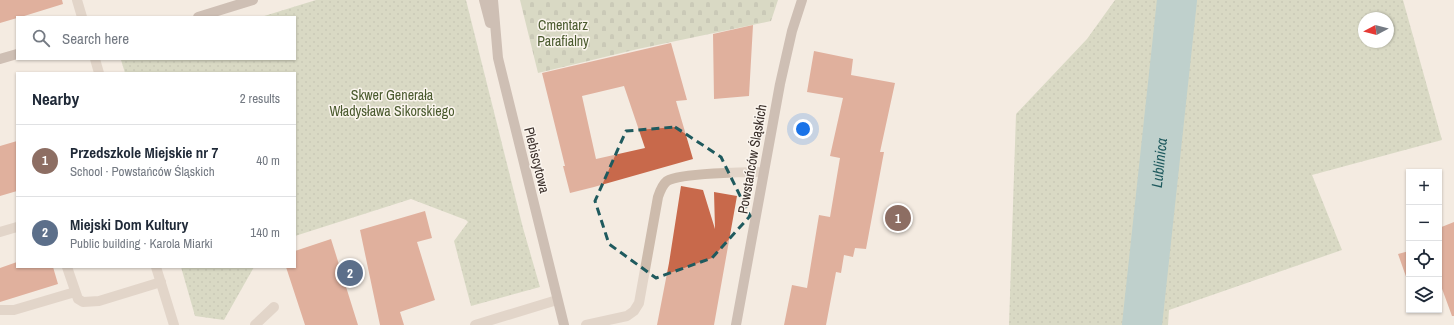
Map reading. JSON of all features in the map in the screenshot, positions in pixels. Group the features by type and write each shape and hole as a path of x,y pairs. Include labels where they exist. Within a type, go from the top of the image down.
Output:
{"street":[{"path":"77,0 82,16"},
{"path":"201,16 253,0"},
{"path":"484,0 498,58"},
{"name":"Plebiscytowa","path":"493,0 498,58 564,325"},
{"name":"Powstańców Śląskich","path":"736,325 780,84 792,31 802,0"},
{"path":"0,59 16,54"},
{"path":"95,60 99,72"},
{"path":"586,325 627,316 634,311 639,304 658,197 661,188 666,181 684,176 763,172"},
{"path":"0,232 16,227"},
{"path":"67,268 78,299 83,302 99,301 161,282"},
{"path":"156,268 174,325"},
{"path":"0,310 14,310 75,292"},
{"path":"475,325 557,300"},
{"path":"255,325 274,307"}],"highlighted area":[{"path":"675,127 721,157 750,216 712,258 656,278 609,244 595,201 626,131"}],"green space":[{"name":"Skwer Generała Władysława Sikorskiego","path":"316,0 466,0 523,228 540,287 471,306 454,241 468,222 411,199 296,236 296,72 125,72 121,60 296,60 296,16 264,16"},
{"name":"Cmentarz Parafialny","path":"520,0 778,0 771,21 638,49 538,73"},
{"path":"1115,0 1403,0 1442,140 1312,175 1342,250 1169,310 1168,325 1009,325 1016,114 1087,39"},
{"path":"181,268 253,268 224,320 195,316"}],"building":[{"path":"0,0 62,0 63,4 24,16 16,16 16,18 0,23"},
{"path":"753,25 749,96 714,99 713,34"},
{"path":"671,43 687,100 676,101 693,159 570,193 563,166 565,166 542,73","holes":["624,86 645,148 596,159 582,96"]},
{"path":"814,51 853,59 851,75 895,83 880,152 884,152 866,249 855,248 853,257 844,255 841,273 836,272 826,325 784,325 792,285 807,288 819,215 830,217 840,158 830,156 843,98 807,92"},
{"path":"16,141 16,191 0,196 0,146"},
{"path":"681,186 703,190 715,229 714,192 737,196 714,325 657,325 669,263"},
{"path":"425,211 432,238 417,242 435,300 400,312 404,325 380,325 360,230"},
{"path":"1454,222 1454,316 1452,316 1442,289 1442,227"},
{"path":"331,239 358,325 305,325 286,268 296,268 296,251"},
{"path":"1406,252 1406,277 1398,254"},
{"path":"16,262 16,268 53,268 58,284 0,302 0,268"}],"waterway":[{"name":"Lublinica","path":"1142,325 1177,0"}],"place":[{"name":"Przedszkole Miejskie nr 7","path":"898,218"},
{"name":"Miejski Dom Kultury","path":"350,273"}]}
